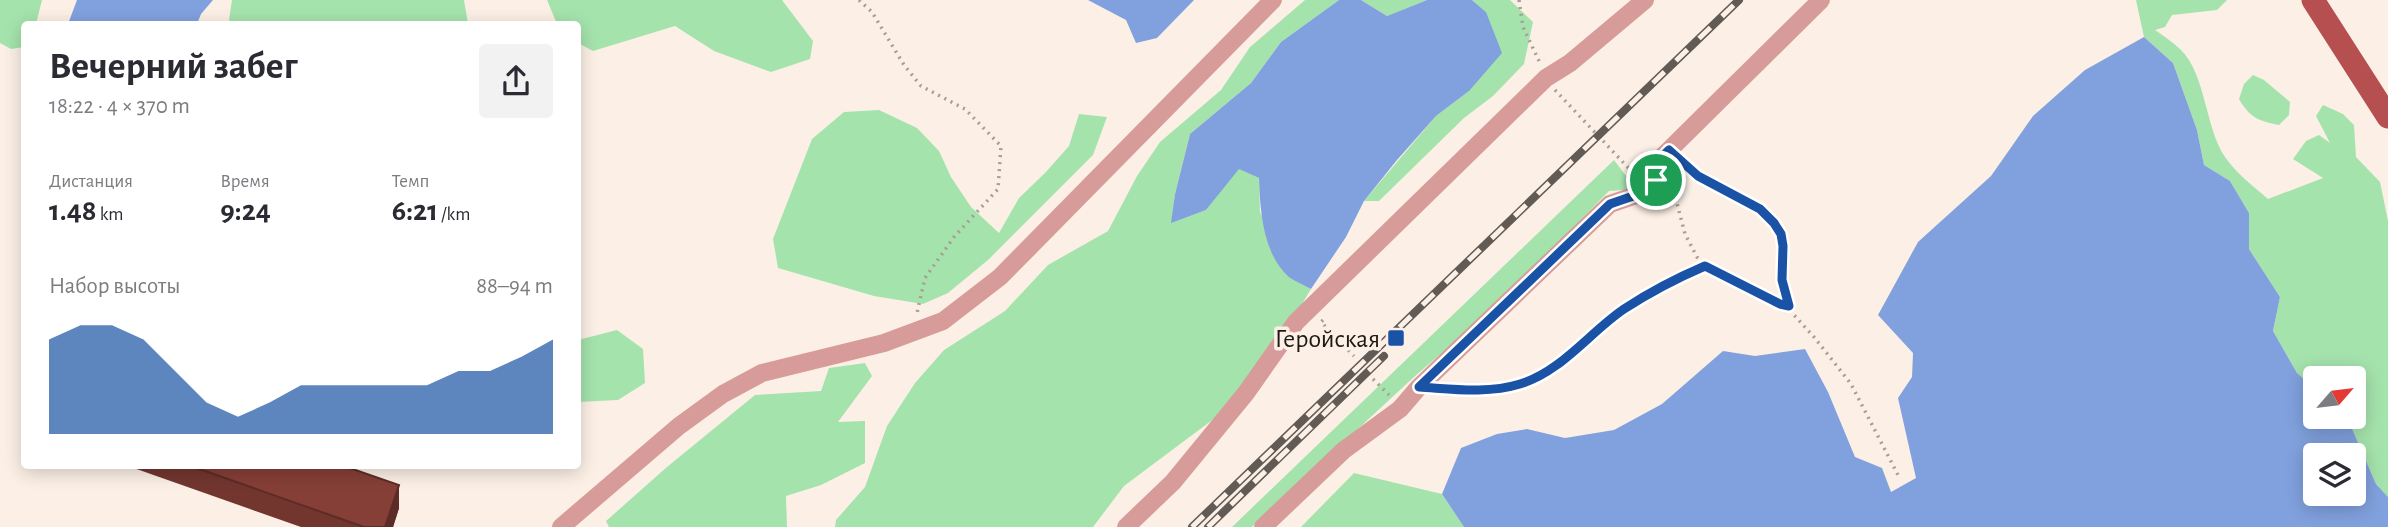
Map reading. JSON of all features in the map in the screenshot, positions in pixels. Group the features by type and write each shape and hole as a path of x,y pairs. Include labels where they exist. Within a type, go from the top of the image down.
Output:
{"main road":[{"path":"2313,0 2388,117"}],"street":[{"path":"569,523 679,426 723,394 762,373 884,343 943,321 1000,277 1273,0"},
{"path":"1126,527 1173,482 1246,393 1296,322 1570,64 1644,0"},
{"path":"1263,527 1344,450 1401,409 1419,387 1610,204 1642,193 1656,180 1663,156 1821,0"}],"path":[{"path":"859,0 872,12 904,65 921,86 965,109 1001,146 998,189 954,237 925,278 912,332"},
{"path":"1519,0 1523,26 1555,80 1555,90 1639,179 1663,156"},
{"path":"1663,156 1690,246 1705,266 1789,306"},
{"path":"1663,156 1760,209 1774,223 1781,234 1782,280 1789,306 1851,384 1898,475"},
{"path":"1419,387 1484,391 1522,384 1555,366 1624,309 1678,277 1705,266"},
{"path":"1328,315 1321,322 1354,356"}],"green space":[{"path":"0,0 42,0 37,21 21,21 21,47 11,49 0,43"},
{"path":"232,0 464,0 468,21 230,21"},
{"path":"547,0 782,0 813,41 810,59 771,72 714,51 675,26 593,51 581,45 581,21 556,21"},
{"path":"1305,0 1339,0 1281,42 1251,83 1190,134 1175,194 1172,222 1206,210 1238,168 1259,178 1260,212 1290,278 1311,289 1274,351 1231,406 1124,486 1093,527 835,527 836,520 865,487 887,426 915,383 944,350 1005,311 1048,265 1108,231 1137,176 1160,142 1221,90 1250,47"},
{"path":"1361,0 1427,0 1387,16"},
{"path":"1472,0 1510,0 1533,22 1524,64 1379,201 1364,201 1436,116 1469,91 1486,12"},
{"path":"2136,0 2227,0 2217,10 2172,15 2165,27 2155,30 2178,47 2196,73 2213,131 2225,157 2239,174 2268,199 2323,178 2293,159 2306,141 2319,135 2330,143 2316,116 2323,105 2343,114 2354,125 2356,157 2380,182 2388,221 2388,497 2376,484 2366,461 2366,443 2358,443 2352,429 2366,429 2366,366 2303,366 2303,378 2297,373 2273,331 2280,297 2249,249 2249,213 2230,181 2204,165 2197,130 2173,63 2144,37"},
{"path":"2253,75 2264,80 2290,102 2289,115 2279,125 2256,118 2239,99 2244,84"},
{"path":"879,110 917,128 939,151 951,177 971,207 999,233 1019,198 1069,146 1079,114 1107,117 1093,155 988,260 948,293 923,304 874,296 778,268 773,239 812,139 844,112"},
{"path":"1614,160 1636,189 1609,191 1499,303 1414,377 1252,527 1232,527"},
{"path":"617,330 643,349 645,383 618,400 581,402 581,339"},
{"path":"865,363 872,376 838,422 865,421 865,463 821,485 786,496 787,527 609,527 606,521 755,395 821,391 829,368"},
{"path":"1354,473 1442,494 1464,527 1301,527"}],"water":[{"path":"77,0 213,0 198,21 69,21"},
{"path":"1088,0 1194,0 1157,38 1136,43 1126,20"},
{"path":"1339,0 1361,0 1387,16 1427,0 1472,0 1486,12 1502,53 1469,91 1436,116 1397,160 1364,201 1346,237 1311,289 1290,278 1274,257 1262,218 1259,178 1239,169 1206,210 1171,223 1175,194 1190,134 1251,83 1281,42"},
{"path":"2144,37 2173,63 2197,130 2204,165 2230,181 2249,213 2249,249 2280,297 2273,331 2297,373 2303,378 2303,429 2352,429 2358,443 2303,443 2303,506 2366,506 2366,461 2376,484 2388,497 2388,527 1464,527 1442,494 1461,448 1497,434 1527,429 1565,438 1614,430 1662,404 1723,351 1755,356 1805,349 1828,392 1855,457 1882,468 1891,492 1916,478 1898,398 1912,377 1913,353 1878,315 1918,242 1991,176 2033,116 2085,70"}],"building":[{"path":"200,469 353,469 399,485 385,527 364,527"}],"railway":[{"path":"1192,527 1739,0"},
{"path":"1208,527 1384,356"}],"place":[{"name":"Геройская","path":"1396,338"}],"route":[{"path":"1669,150 1698,176 1760,209 1781,234 1782,280 1789,306 1705,266 1678,277 1624,309 1555,366 1522,384 1484,391 1419,387 1610,204 1642,193 1656,180 1657,162 1669,150"}]}
